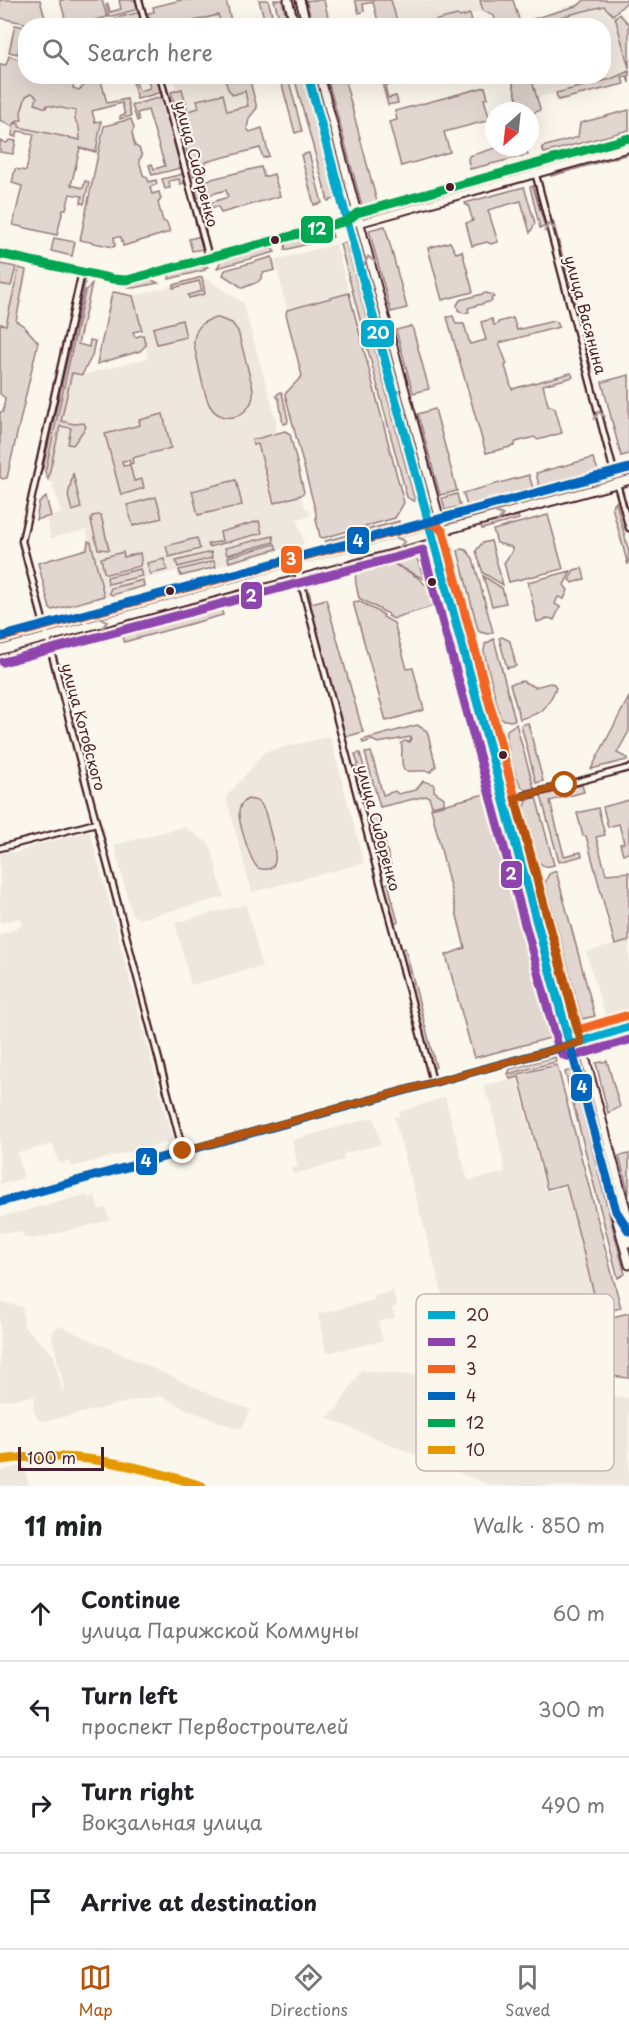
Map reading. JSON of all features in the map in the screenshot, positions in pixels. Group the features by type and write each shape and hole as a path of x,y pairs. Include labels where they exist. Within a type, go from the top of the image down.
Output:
{"highway":[{"path":"0,637 629,468"},
{"path":"614,472 617,484"},
{"path":"0,650 629,480"}],"main road":[{"path":"288,0 293,18"},
{"path":"300,0 305,18"},
{"path":"310,84 629,1265"},
{"path":"322,84 629,1220"},
{"path":"322,128 333,125"},
{"path":"375,327 387,324"},
{"path":"397,406 408,404"},
{"path":"461,643 472,640"},
{"path":"570,1045 629,1028"},
{"path":"616,1211 628,1234"},
{"path":"627,1211 628,1234"}],"street":[{"path":"139,0 144,18"},
{"name":"улица Сидоренко","path":"162,84 209,258"},
{"path":"0,254 112,279 128,280 347,220 357,213 629,138"},
{"path":"347,220 360,223 629,148"},
{"name":"улица Васянина","path":"533,164 614,472"},
{"name":"улица Котовского","path":"82,272 22,541 183,1151"},
{"path":"617,484 629,528"},
{"path":"294,558 300,579"},
{"name":"улица Сидоренко","path":"300,579 433,1082"},
{"path":"504,801 629,768"},
{"path":"0,848 96,823"},
{"path":"0,1202 570,1045"},
{"path":"613,1202 627,1211"},
{"path":"626,1254 628,1234"},
{"path":"0,1461 34,1456 70,1455 102,1458 202,1486"}],"shaded area":[{"path":"0,0 40,0 45,18 18,18 18,22 0,18"},
{"path":"60,0 102,0 107,17 103,18 65,18"},
{"path":"119,0 136,0 139,9 109,17 106,5 108,4 110,12 121,9"},
{"path":"181,0 226,0 230,18 219,18 218,15 206,18 150,18 148,13 154,12 153,7"},
{"path":"259,0 268,0 273,18 264,18"},
{"path":"274,0 282,0 286,18 279,18"},
{"path":"324,0 328,18 311,18 306,1"},
{"path":"355,0 391,0 396,18 377,18 373,2 363,4 364,11 359,13"},
{"path":"391,0 480,0 483,11 450,18 396,18"},
{"path":"480,0 513,0 518,18 495,18 483,11"},
{"path":"584,0 629,0 613,15 604,6 556,18 536,18 579,5"},
{"path":"604,6 616,17 629,71 611,79 611,18 558,18"},
{"path":"223,10 225,18 194,18"},
{"path":"141,12 142,18 116,18"},
{"path":"470,14 471,18 445,18 457,15 460,17"},
{"path":"619,14 629,24 629,68 615,17"},
{"path":"15,25 18,26 18,54 9,52"},
{"path":"9,56 18,59 18,84 74,84 73,88 79,90 86,84 102,84 107,103 127,99 131,116 120,119 120,116 125,115 122,103 92,111 95,122 101,121 96,152 80,148 71,185 83,188 85,181 89,182 84,204 81,203 82,196 70,194 66,209 63,209 57,235 13,225 22,186 12,183 15,169 26,171 34,134 18,131 16,137 12,136 13,127 0,120 0,64 6,65","holes":["32,93 37,97 35,104 46,108 47,105 76,111 75,120 79,127 80,140 19,127 19,123 13,125 18,120 22,120 21,112 26,96"]},
{"path":"629,71 629,83 627,76 622,77 624,84 558,100 556,93 591,84 611,84 611,79"},
{"path":"7,79 18,81 18,84 36,84 82,92 83,141 14,126 0,116"},
{"path":"133,84 137,84 139,91 150,88 149,84 160,84 162,92 137,99"},
{"path":"175,84 243,84 250,112 188,135"},
{"path":"226,84 251,84 257,108 249,118 247,129 250,132 262,128 269,156 263,158 260,148 205,162 207,172 193,176 171,92 182,89 188,111 199,108 197,100 223,94 227,111 248,106 245,91 233,95"},
{"path":"282,84 290,84 302,131 295,133"},
{"path":"296,84 304,84 335,199 328,201"},
{"path":"329,84 346,84 377,202 362,206"},
{"path":"382,84 393,84 385,86 388,98 396,96 398,103 388,105"},
{"path":"513,84 533,84 538,102 518,102"},
{"path":"533,84 591,84 536,98"},
{"path":"485,87 488,98 484,99 485,121 444,132 450,152 401,166 389,122 397,120 395,111"},
{"path":"162,97 181,168 152,175 149,165 152,164 154,169 165,166 148,110 137,113 139,120 137,121 132,105"},
{"path":"629,110 629,130 544,153 542,147 578,137 580,123"},
{"path":"131,119 135,146 139,148 142,156 139,160 143,175 149,182 156,180 157,184 150,187 152,194 159,192 161,199 158,203 163,221 167,223 170,232 123,246 121,237 114,237 115,246 113,247 80,240 104,126"},
{"path":"629,133 629,136 546,159 545,156"},
{"path":"9,140 16,141 13,154 0,152 0,141 7,143"},
{"path":"629,141 629,146 548,168 547,164"},
{"path":"629,150 629,154 551,176 550,172"},
{"path":"485,151 485,156 524,156 470,169 469,156"},
{"path":"309,153 322,203 314,205 301,155"},
{"path":"261,167 264,177 274,174 280,196 221,213 218,206 201,210 200,206 228,197 226,190 198,198 196,190 204,188 203,181"},
{"path":"521,172 521,176 368,217 367,215"},
{"path":"183,174 185,183 180,184 179,179 169,181 170,188 165,189 162,179"},
{"path":"533,186 545,227 540,228 530,187"},
{"path":"524,187 535,223 530,233 521,201 488,210 498,242 472,246 466,223 473,221 468,205 465,203"},
{"path":"553,221 572,291 568,291 550,223"},
{"path":"385,226 407,308 391,312 369,230"},
{"path":"331,231 333,237 285,250 286,243"},
{"path":"201,236 204,249 192,251 189,239"},
{"path":"54,238 75,242 72,256 51,251"},
{"path":"346,242 415,501 407,497 340,244"},
{"path":"450,242 456,253 462,251 473,292 442,300 428,248"},
{"path":"336,244 349,293 287,310 275,260"},
{"path":"271,247 275,252 217,268 221,261"},
{"path":"272,257 275,270 263,273 258,282 243,288 223,275 225,270"},
{"path":"0,264 26,270 0,390"},
{"path":"0,264 16,267 11,286 0,284"},
{"path":"205,265 208,267 204,268 205,270 169,279 170,274"},
{"path":"19,268 26,270 16,321 24,326 38,342 7,478 3,479 0,477 0,412 3,412 5,398 0,394 0,324 6,325"},
{"path":"202,277 205,294 189,298 188,295 202,291 199,281 173,288 173,285"},
{"path":"206,278 243,303 276,419 276,433 285,431 305,509 308,508 310,516 297,519 304,544 179,577 177,571 144,579 146,587 51,612 38,563 91,550 86,530 51,538 46,519 61,513 55,490 52,490 54,483 47,482 72,372 82,375 148,358 133,296"},
{"path":"152,280 158,283 134,288 115,284 130,285"},
{"path":"82,282 85,283 43,469 40,468"},
{"path":"92,284 78,344 89,347 90,340 95,341 92,356 82,375 72,373 61,421 74,424 84,423 86,427 73,445 68,444 71,428 60,426 48,479 45,472 85,291"},
{"path":"112,293 133,296 142,330 133,332 135,337 143,335 146,345 140,351 97,364"},
{"path":"349,293 404,503 395,518 323,538 320,537 316,513 285,394 302,376 286,314 287,310"},
{"path":"486,293 493,295 492,301 468,308 469,312 463,313 458,310 457,305 460,300"},
{"path":"573,295 592,369 588,369 569,296"},
{"path":"453,316 456,324 464,324 470,344 486,340 481,322 492,319 494,325 513,318 517,330 557,322 559,327 499,343 507,364 505,366 512,389 571,373 573,377 543,385 548,405 555,408 562,433 538,440 534,437 516,442 514,446 486,453 447,317"},
{"path":"218,318 232,323 238,331 253,389 250,405 238,416 223,417 210,406 194,346 195,335 200,326"},
{"path":"182,320 186,337 157,344 153,328"},
{"path":"412,326 429,389 413,393 396,330"},
{"path":"629,375 629,454 621,456 602,382"},
{"path":"280,392 288,420 283,424 279,399 276,396"},
{"path":"435,409 457,491 440,495 418,414"},
{"path":"163,414 171,448 132,458 133,463 130,464 129,460 122,461 123,466 130,465 134,481 142,479 144,488 121,495 105,434 140,425 139,420"},
{"path":"285,431 290,434 304,492 274,503 258,444 253,445 252,440"},
{"path":"593,458 598,470 539,486 536,473"},
{"path":"73,473 81,508 72,511 68,496"},
{"path":"529,475 533,488 467,506 463,493"},
{"path":"236,480 242,505 198,515 192,491"},
{"path":"457,494 460,506 445,510 442,498"},
{"path":"46,497 51,516 36,520 39,503"},
{"path":"156,497 162,518 133,526 127,505"},
{"path":"616,502 629,552 628,565 612,507"},
{"path":"101,515 109,550 98,549 91,521 92,516"},
{"path":"548,515 563,569 509,582 504,563 513,550 511,547 497,543 493,530"},
{"path":"518,516 519,519 482,529 481,525"},
{"path":"259,521 262,533 209,547 208,544 222,541 220,532"},
{"path":"399,521 399,523 325,543 325,541"},
{"path":"273,536 274,542 227,555 225,548"},
{"path":"197,538 200,549 169,557 166,546"},
{"path":"88,541 91,542 104,596 50,609 38,563 87,549"},
{"path":"491,541 503,585 483,573 476,551 482,543"},
{"path":"411,543 412,547 349,563 350,560"},
{"path":"275,544 277,549 229,562 228,557"},
{"path":"414,550 424,579 385,559"},
{"path":"466,550 473,558 493,632 488,634 478,630 458,551"},
{"path":"123,552 124,557 140,553 140,566 107,574 104,572 101,558"},
{"path":"211,552 212,558 178,567 176,561"},
{"path":"164,559 167,570 150,574 147,563"},
{"path":"383,559 423,582 431,597 431,607 394,619 359,598 357,570 366,564"},
{"path":"214,561 216,567 181,576 179,570"},
{"path":"582,568 585,579 573,583 569,580 574,570"},
{"path":"140,569 142,576 108,584 107,577"},
{"path":"571,571 564,585 568,590 564,599 558,597 555,604 560,607 554,620 549,618 537,622 528,582"},
{"path":"483,576 502,588 506,603 492,606"},
{"path":"143,580 144,586 112,595 109,593 111,588"},
{"path":"306,581 312,603 326,599 363,732 345,737 304,582"},
{"path":"217,596 223,615 124,642 120,626 175,612 174,607"},
{"path":"359,601 394,623 407,669 413,668 424,710 386,721 353,602"},
{"path":"450,624 559,1026 553,1028 444,626"},
{"path":"499,638 510,641 516,666 507,668"},
{"path":"494,639 515,720 501,719 500,716 484,652 485,644"},
{"path":"522,681 535,687 550,683 556,688 543,710 520,719 510,684"},
{"path":"629,697 629,731 617,753 627,760 591,769"},
{"path":"528,723 543,781 536,783 521,725"},
{"path":"516,724 534,788 525,790 518,780 508,743 507,730"},
{"path":"417,725 427,731 436,766 431,772 404,770 401,743 410,742 411,737 378,743 372,740 363,743 362,740"},
{"path":"330,736 364,863 252,892 226,797 265,752"},
{"path":"371,752 383,795 395,791 398,794 416,790 423,781 434,784 434,791 444,798 444,803 432,806 429,797 426,796 380,807 365,753"},
{"path":"360,753 368,781 359,794 352,771 358,764 355,754"},
{"path":"582,785 584,792 550,801 564,856 581,852 582,856 559,862 541,796"},
{"path":"485,794 550,1029 550,1038 474,1058 446,955 465,948 431,808"},
{"path":"536,797 554,865 552,866 544,866 539,862 524,808 528,800"},
{"path":"248,799 258,801 267,819 275,857 272,867 266,869 258,868 255,864 242,832 239,811"},
{"path":"629,800 629,853 623,854 620,844 624,843 619,824 608,827 603,807"},
{"path":"598,808 605,835 596,837 606,874 629,872 629,941 615,945 586,836 583,836 577,813"},
{"path":"378,816 382,832 369,833 365,819"},
{"path":"184,827 210,844 224,897 139,919 132,915 114,845"},
{"path":"90,831 173,1141 71,1167 70,1161 59,1163 53,1144 17,1153 24,1178 0,1184 0,934 22,925 20,918 0,923 0,854 11,851 14,853"},
{"path":"383,835 391,866 379,869 372,842 374,838"},
{"path":"556,871 595,1016 582,1019 545,883 549,874"},
{"path":"388,883 398,922 393,923 383,884"},
{"path":"246,904 262,966 191,985 175,923"},
{"path":"629,941 629,1013 606,1019 586,952"},
{"path":"405,948 436,1067 432,1069 400,949"},
{"path":"555,1057 556,1062 508,1074 510,1069"},
{"path":"607,1061 620,1107 608,1113 596,1063"},
{"path":"557,1065 621,1308 614,1310 614,1294 594,1294 566,1184 547,1189 519,1077 510,1079 509,1076"},
{"path":"571,1070 625,1274 618,1278 565,1072"},
{"path":"517,1078 546,1191 567,1187 594,1294 442,1294 394,1117 400,1116 399,1112 445,1097 468,1181 505,1172 490,1098 487,1098 484,1085"},
{"path":"374,1117 381,1144 343,1154 344,1160 293,1174 291,1169 298,1166 292,1140"},
{"path":"629,1154 629,1195 619,1156"},
{"path":"94,1193 99,1210 106,1208 110,1220 34,1239 24,1237 22,1232 0,1232 0,1217 86,1195 88,1198"},
{"path":"393,1291 397,1306 392,1308 395,1318 378,1322 383,1341 326,1353 318,1314 374,1300 374,1296"},
{"path":"0,1302 23,1307 24,1326 54,1356 62,1391 65,1390 52,1337 54,1329 60,1326 210,1394 251,1409 242,1428 236,1428 188,1410 161,1396 42,1422 37,1418 33,1409 35,1396 0,1401"},
{"path":"629,1313 629,1378 614,1376 614,1316"},
{"path":"361,1370 416,1376 416,1455 327,1418 339,1406"},
{"path":"614,1396 629,1398 629,1486 491,1486 455,1471 614,1471"},
{"path":"24,1465 29,1486 0,1486 0,1471"}],"transit line":[{"name":"20","path":"310,84 570,1045 629,1027"},
{"name":"12","path":"0,254 113,279 127,280 347,221 357,213 629,138"},
{"name":"4","path":"0,637 629,468"},
{"name":"3","path":"0,638 428,523 437,525 443,532 578,1030 625,1016"},
{"name":"2","path":"3,662 423,550 559,1049 563,1055 571,1057 629,1040"},
{"name":"4","path":"0,1202 570,1045 616,1211 629,1231"},
{"name":"10","path":"0,1460 53,1457 102,1461 152,1471 202,1486"}],"route":[{"path":"183,1151 581,1042 515,798 565,785"}]}
